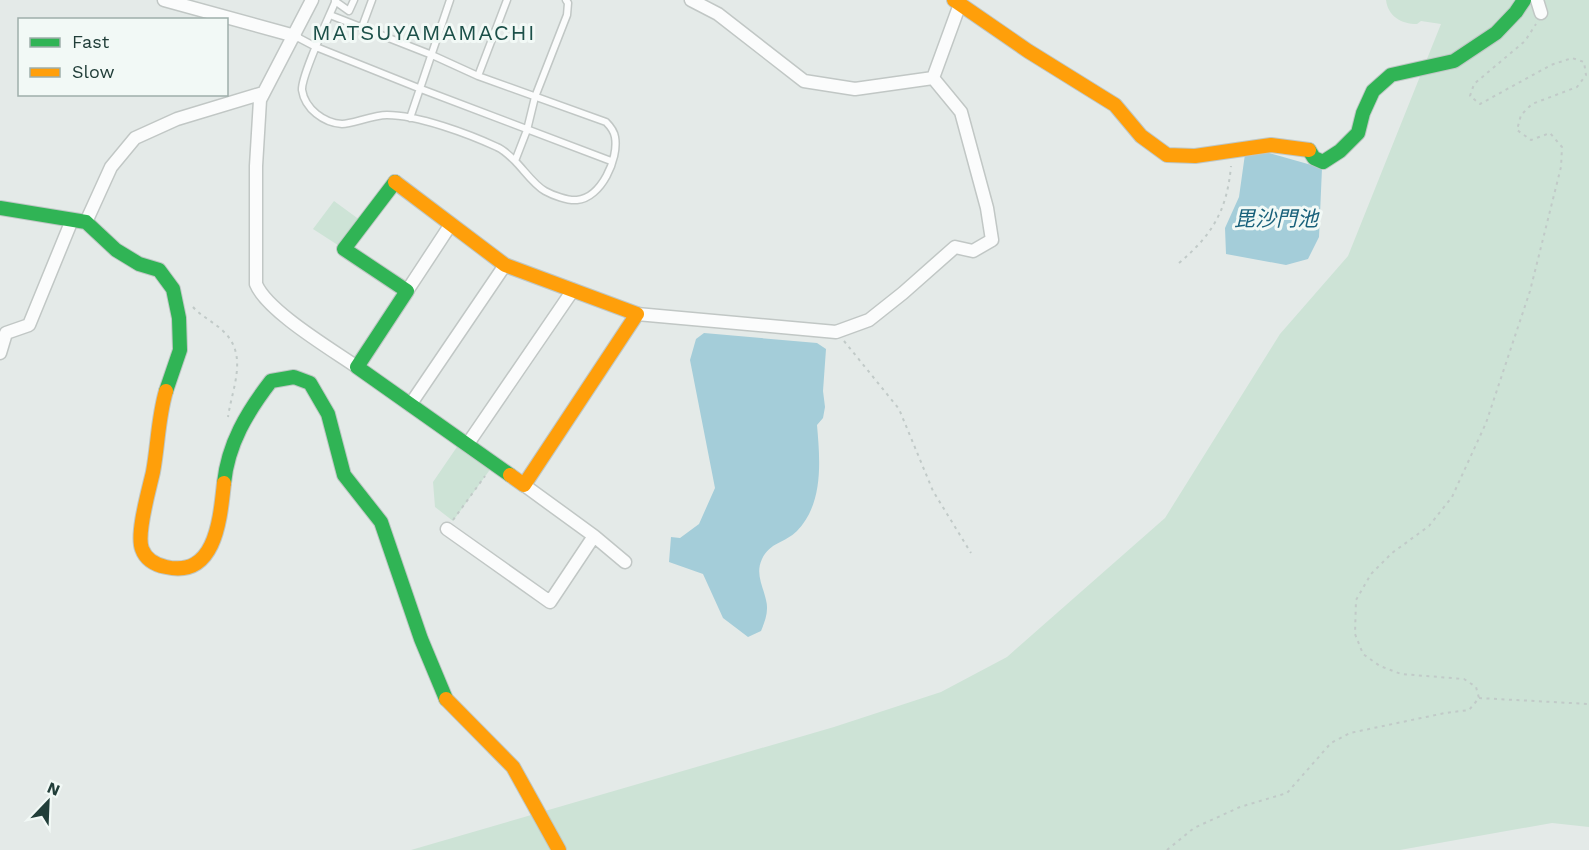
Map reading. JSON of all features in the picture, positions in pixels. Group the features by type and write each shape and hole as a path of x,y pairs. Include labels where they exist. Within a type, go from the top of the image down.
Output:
{"street":[{"path":"164,0 295,36"},
{"path":"312,0 260,100 256,166 256,284 260,294 277,310 524,485 594,536 625,562"},
{"path":"691,0 718,14 804,81 855,89 933,78"},
{"path":"933,78 957,2 1028,51 1115,105 1141,136 1167,155 1195,156 1271,145 1309,150 1314,158 1323,162 1340,152 1358,133 1363,113 1373,91 1391,75 1454,61 1496,33 1524,0"},
{"path":"1537,0 1541,12"},
{"path":"407,291 344,249 395,182 505,265 637,314 836,332 869,320 903,294 955,247 973,251 992,240 987,208 961,112 933,78"},
{"path":"0,353 6,333 30,325 79,221 111,167 135,138 177,119 263,93"},
{"path":"0,208 79,221 116,250 139,264 159,270 173,289 179,318 180,350 161,408 153,470 141,530 142,549 155,565 174,569 191,568 208,553 220,516 226,461 250,408 271,381 294,377 310,383 328,414 344,475 381,522 421,639 446,699 513,766 559,850"},
{"path":"357,367 451,224"},
{"path":"410,405 505,265"},
{"path":"467,445 573,290"},
{"path":"524,485 637,314"},
{"path":"447,529 550,602 594,536"}],"lane":[{"path":"330,15 432,55 478,76 606,122 612,128 615,137 615,149 607,176 596,192 577,200 544,191 500,148 440,126 410,118 386,115 343,124 317,115 307,105 302,89 308,67 335,0 349,11 354,0"},
{"path":"362,27 372,0"},
{"path":"410,118 450,0"},
{"path":"478,76 507,0"},
{"path":"515,161 567,15 566,0"},
{"path":"295,36 316,47 421,89 611,161"}],"path":[{"path":"1479,698 1476,687 1464,679 1401,674 1380,666 1363,654 1355,634 1356,600 1371,574 1392,553 1429,526 1452,497 1486,423 1530,291 1561,167 1562,147 1550,133 1531,140 1517,130 1521,115 1532,104 1577,87 1586,75 1584,63 1572,58 1551,65 1480,104 1470,96 1474,84 1526,41 1541,12"},
{"path":"1179,263 1199,246 1215,224 1230,179 1233,152"},
{"path":"188,302 202,317 223,331 235,347 238,366 227,426"},
{"path":"836,332 899,409 933,491 970,553"},
{"path":"447,529 494,464"},
{"path":"1479,698 1589,704"},
{"path":"1167,850 1194,828 1240,807 1287,793 1331,743 1350,733 1469,710 1479,698"}],"green space":[{"path":"1386,0 1589,0 1589,827 1552,823 1400,850 411,850 834,727 941,692 1007,657 1165,518 1280,334 1348,256 1441,24 1421,21 1411,24 1401,21 1392,15"},
{"path":"334,201 364,223 344,249 313,229"},
{"path":"461,441 494,464 453,521 435,507 433,482"}],"water":[{"name":"毘沙門池","path":"1269,153 1322,168 1319,237 1308,259 1286,265 1226,254 1225,228 1239,197 1245,154"},
{"path":"704,333 817,343 826,349 823,391 825,407 823,418 817,425 819,467 816,494 806,520 797,531 769,549 762,559 759,575 767,604 766,616 761,631 748,637 723,618 703,574 669,562 671,537 680,538 699,524 715,488 690,360 696,339"}],"traffic: fast":[{"path":"1309,150 1314,158 1323,162 1340,151 1358,133 1363,113 1373,91 1391,75 1454,61 1496,33 1524,0"},
{"path":"395,182 344,249 407,291 357,367 510,475"},
{"path":"0,208 86,222 116,250 139,264 159,270 173,289 179,318 180,350 166,391"},
{"path":"224,483 234,442 254,405 271,381 294,377 310,383 328,414 344,475 381,522 421,639 446,699"}],"traffic: slow":[{"path":"954,0 1028,51 1115,105 1141,136 1167,155 1195,156 1271,145 1309,150"},
{"path":"395,182 505,265 637,314 524,485 510,475"},
{"path":"166,391 141,533 142,549 149,559 162,566 183,568 196,564 205,555 217,528 224,483"},
{"path":"446,699 513,767 559,850"}],"district":[{"name":"MATSUYAMAMACHI","path":"424,32"}]}
